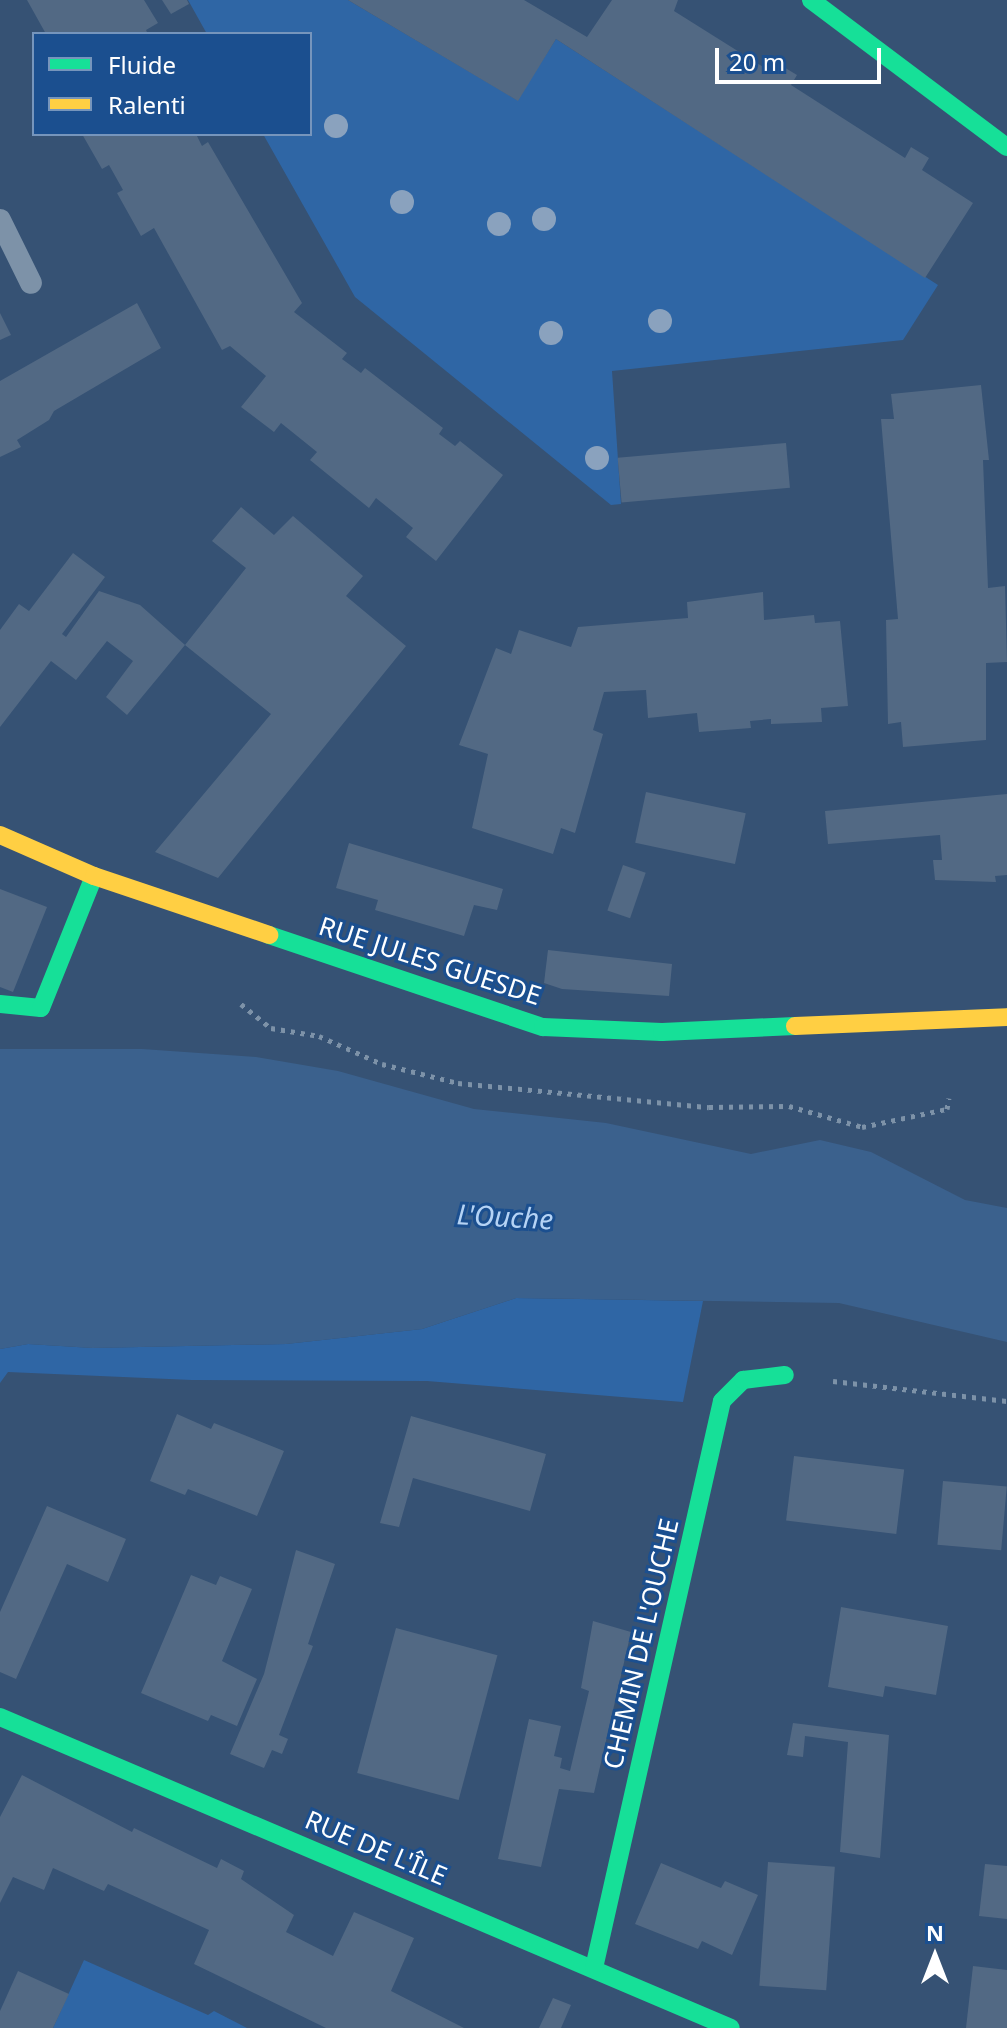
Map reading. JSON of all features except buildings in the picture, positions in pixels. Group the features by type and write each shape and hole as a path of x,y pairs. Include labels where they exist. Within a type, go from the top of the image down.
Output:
{"street":[{"path":"811,0 1007,147"},
{"name":"RUE JULES GUESDE","path":"0,835 94,876 543,1027 662,1032 1007,1017"},
{"path":"0,1004 41,1008 94,876"},
{"name":"CHEMIN DE L'OUCHE","path":"594,1968 722,1401 743,1380 785,1375"},
{"name":"RUE DE L'ÎLE","path":"0,1717 731,2028"}],"lane":[{"path":"0,220 31,283"}],"path":[{"path":"241,1004 271,1028 319,1036 382,1064 458,1083 709,1107 789,1106 862,1127 947,1109 949,1098"},
{"path":"785,1375 1007,1401"}],"shaded area":[{"path":"188,0 348,0 517,100 556,39 938,285 903,340 612,371 621,504 611,505 355,297 264,136 312,136 312,32 206,32"},
{"path":"516,1298 703,1301 683,1402 427,1381 192,1380 8,1372 0,1383 0,1349 28,1344 93,1348 286,1344 422,1329"},
{"path":"84,1960 208,2015 214,2011 247,2028 53,2028"}],"water":[{"name":"L'Ouche","path":"0,1049 142,1049 256,1057 338,1071 474,1109 606,1123 751,1154 820,1140 871,1152 965,1200 1007,1208 1007,1342 839,1303 516,1298 422,1329 286,1344 93,1348 28,1344 0,1349"}],"traffic: fast":[{"path":"811,0 1007,147"},
{"path":"0,1004 41,1008 94,876"},
{"path":"269,935 543,1027 662,1032 795,1026"},
{"path":"594,1968 722,1401 743,1380 785,1375"},
{"path":"0,1717 731,2028"}],"traffic: slow":[{"path":"0,835 94,876 269,935"},
{"path":"795,1026 1007,1017"}]}
